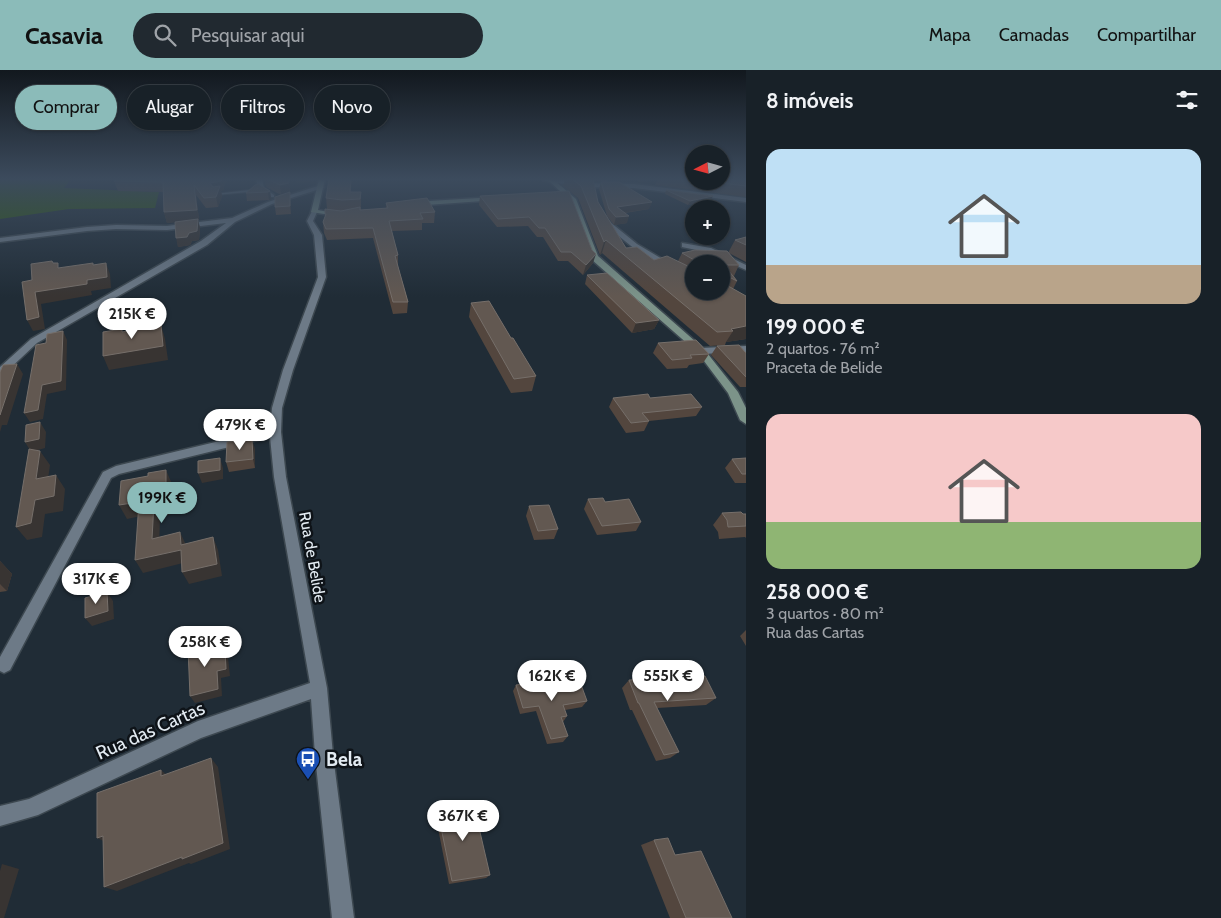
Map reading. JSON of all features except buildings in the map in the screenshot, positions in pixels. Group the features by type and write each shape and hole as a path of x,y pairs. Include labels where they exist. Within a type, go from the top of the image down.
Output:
{"main road":[{"path":"581,219 594,257 701,351 733,392 746,420"}],"street":[{"path":"0,372 34,341 204,243 237,219"},
{"name":"Rua de Belide","path":"311,219 310,221 318,235 320,244 322,278 288,370 277,408 275,432 280,477 319,688 324,755 343,918"},
{"path":"603,219 625,238 666,266 685,276"},
{"path":"0,240 86,229 116,227 168,228 234,220"},
{"path":"685,245 708,250 746,268"},
{"path":"701,351 746,349"},
{"path":"4,665 108,475 116,470 275,432"},
{"name":"Rua das Cartas","path":"0,816 31,808 198,730 319,688"}],"place":[{"name":"Bela","path":"308,780"}]}
